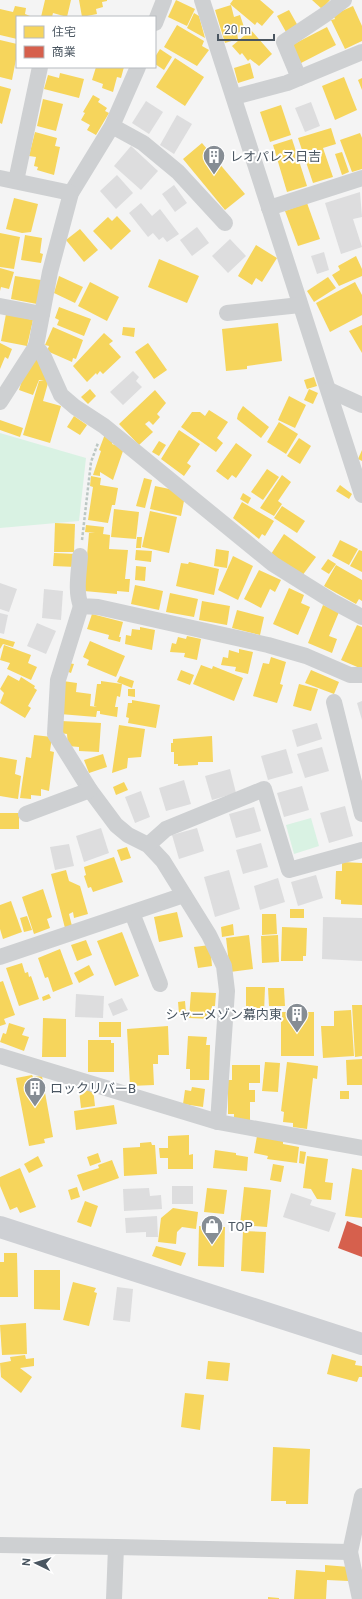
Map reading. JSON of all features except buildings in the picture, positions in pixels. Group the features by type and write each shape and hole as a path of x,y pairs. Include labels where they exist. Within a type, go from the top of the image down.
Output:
{"street":[{"path":"156,20 164,0"},
{"path":"202,0 300,305 330,390 362,495"},
{"path":"299,78 284,42 344,0"},
{"path":"234,97 299,78 362,52"},
{"path":"16,181 40,68"},
{"path":"0,402 36,346 50,272 71,193 112,126 138,68"},
{"path":"112,126 143,143 178,172 224,223"},
{"path":"0,178 71,193"},
{"path":"269,208 362,178"},
{"path":"227,313 300,305"},
{"path":"0,306 42,314"},
{"path":"36,346 44,358 61,395 76,408 104,426 273,564 332,601 362,617"},
{"path":"330,390 362,405"},
{"path":"80,556 78,599 81,606 58,680 55,734 90,790 116,825 128,835 148,845 163,861 209,934 224,966 227,990 218,1122"},
{"path":"81,606 98,607 268,645 306,656 350,675 362,675"},
{"path":"334,702 362,814"},
{"path":"148,845 166,830 264,789 289,870 362,850"},
{"path":"26,814 90,790"},
{"path":"0,957 184,895"},
{"path":"132,913 160,984"},
{"path":"0,1056 218,1122 362,1148"},
{"path":"0,1227 362,1344"},
{"path":"360,1599 350,1552 362,1496"},
{"path":"0,1545 350,1552"},
{"path":"114,1599 116,1547"}],"path":[{"path":"80,556 91,462 104,426"}],"green space":[{"path":"0,433 86,458 79,521 0,528"},
{"path":"311,818 319,846 294,854 286,825"}],"place":[{"name":"レオパレス日吉","path":"214,176"},
{"name":"シャーメゾン幕内東","path":"297,1034"},
{"name":"ロックリバーB","path":"35,1108"},
{"name":"TOP","path":"212,1246"}]}
